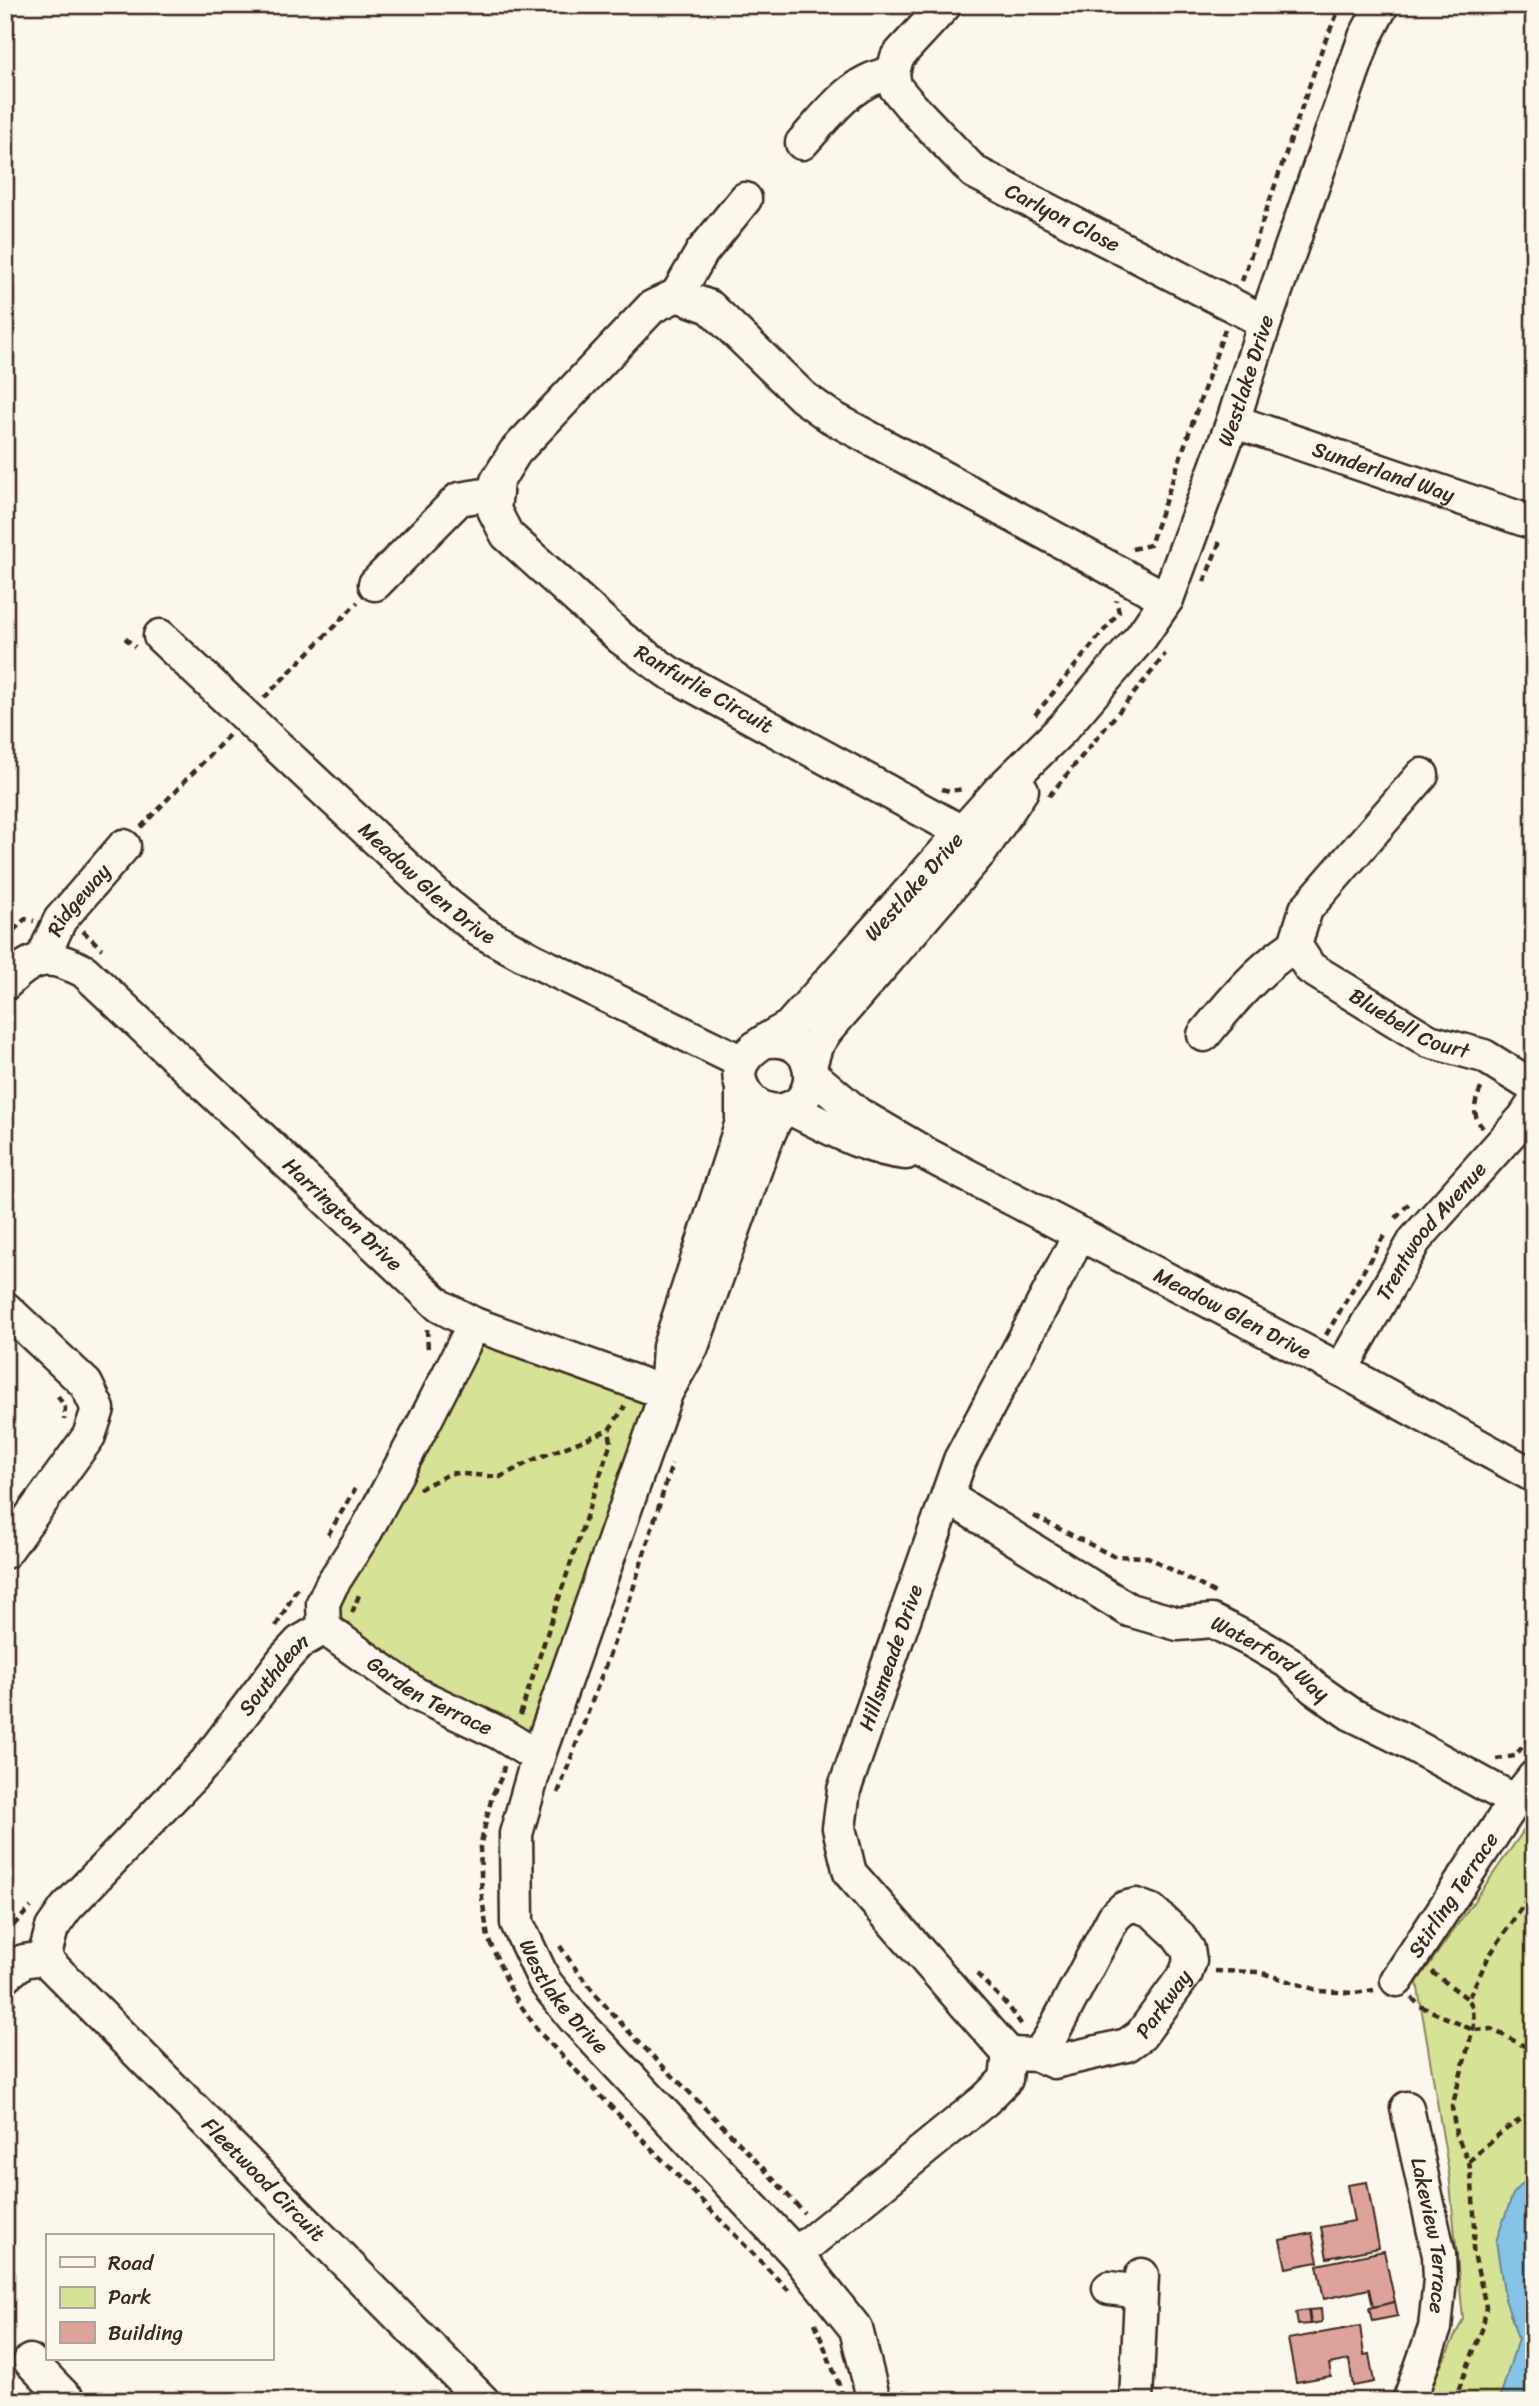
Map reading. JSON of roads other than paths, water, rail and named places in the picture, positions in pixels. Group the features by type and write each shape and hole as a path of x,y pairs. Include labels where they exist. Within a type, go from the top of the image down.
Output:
{"street":[{"path":"802,143 859,84 893,73 897,57 945,5"},
{"name":"Westlake Drive","path":"666,1393 669,1348 742,1122 749,1064 789,1027 999,791 1063,728 1141,637 1167,599 1233,422 1265,322 1365,37 1382,5"},
{"name":"Carlyon Close","path":"893,73 895,87 974,172 1265,322"},
{"path":"375,584 459,499 496,493 497,481 515,452 652,307 677,295 702,252 745,200"},
{"path":"677,295 710,307 803,397 831,417 1167,599"},
{"name":"Sunderland Way","path":"1233,422 1534,523"},
{"name":"Ranfurlie Circuit","path":"496,493 494,510 507,535 621,638 668,672 964,833"},
{"name":"Meadow Glen Drive","path":"160,636 440,899 480,931 535,961 749,1064"},
{"name":"Westlake Drive","path":"888,2395 856,2329 807,2245 590,2035 545,1982 517,1923 516,1834 538,1757 666,1393 692,1347 774,1122 805,1094 810,1084 816,1046 826,1031 982,850 1063,728"},
{"path":"1204,1035 1253,977 1295,945 1306,909 1422,775"},
{"name":"Ridgeway","path":"5,984 21,968 53,960 64,915 124,846"},
{"name":"Bluebell Court","path":"1295,945 1310,968 1429,1041 1484,1056 1534,1087"},
{"name":"Harrington Drive","path":"53,960 84,971 436,1302 474,1324 666,1393"},
{"name":"Meadow Glen Drive","path":"749,1064 774,1040 786,1041 797,1047 805,1056 811,1070 858,1114 928,1155 1341,1370 1534,1476"},
{"name":"Meadow Glen Drive","path":"749,1064 754,1103 763,1108 786,1109 885,1151 928,1155"},
{"name":"Trentwood Avenue","path":"1341,1370 1415,1240 1530,1115"},
{"name":"Hillsmeade Drive","path":"1026,2055 849,1873 839,1828 844,1790 960,1460 1080,1234"},
{"path":"5,1308 86,1384 99,1409 89,1436 5,1552"},
{"name":"Southdean","path":"44,1958 52,1928 66,1908 206,1762 284,1659 299,1642 335,1626 323,1603 378,1509 474,1324"},
{"name":"Waterford Way","path":"948,1497 1129,1610 1178,1624 1212,1621 1250,1640 1288,1662 1314,1688 1351,1714 1515,1801"},
{"name":"Garden Terrace","path":"335,1626 416,1694 508,1738 538,1757"},
{"name":"Stirling Terrace","path":"1399,1980 1515,1801 1534,1777"},
{"name":"Parkway","path":"807,2245 985,2100 1026,2055 1050,2038 1114,1917 1124,1908 1136,1905 1152,1911 1177,1934 1188,1949 1190,1961 1186,1973 1141,2035 1127,2045 1054,2062 1026,2055"},
{"path":"5,1976 23,1961 44,1958"},
{"name":"Fleetwood Circuit","path":"44,1958 483,2401"},
{"name":"Lakeview Terrace","path":"1407,2108 1439,2255 1440,2279 1435,2328 1409,2401"},
{"path":"1109,2288 1141,2283 1136,2401"},
{"path":"30,2361 69,2401"}],"water":[{"path":"1534,2172 1534,2401 1499,2401 1518,2339 1505,2299 1496,2241 1513,2194"}]}
